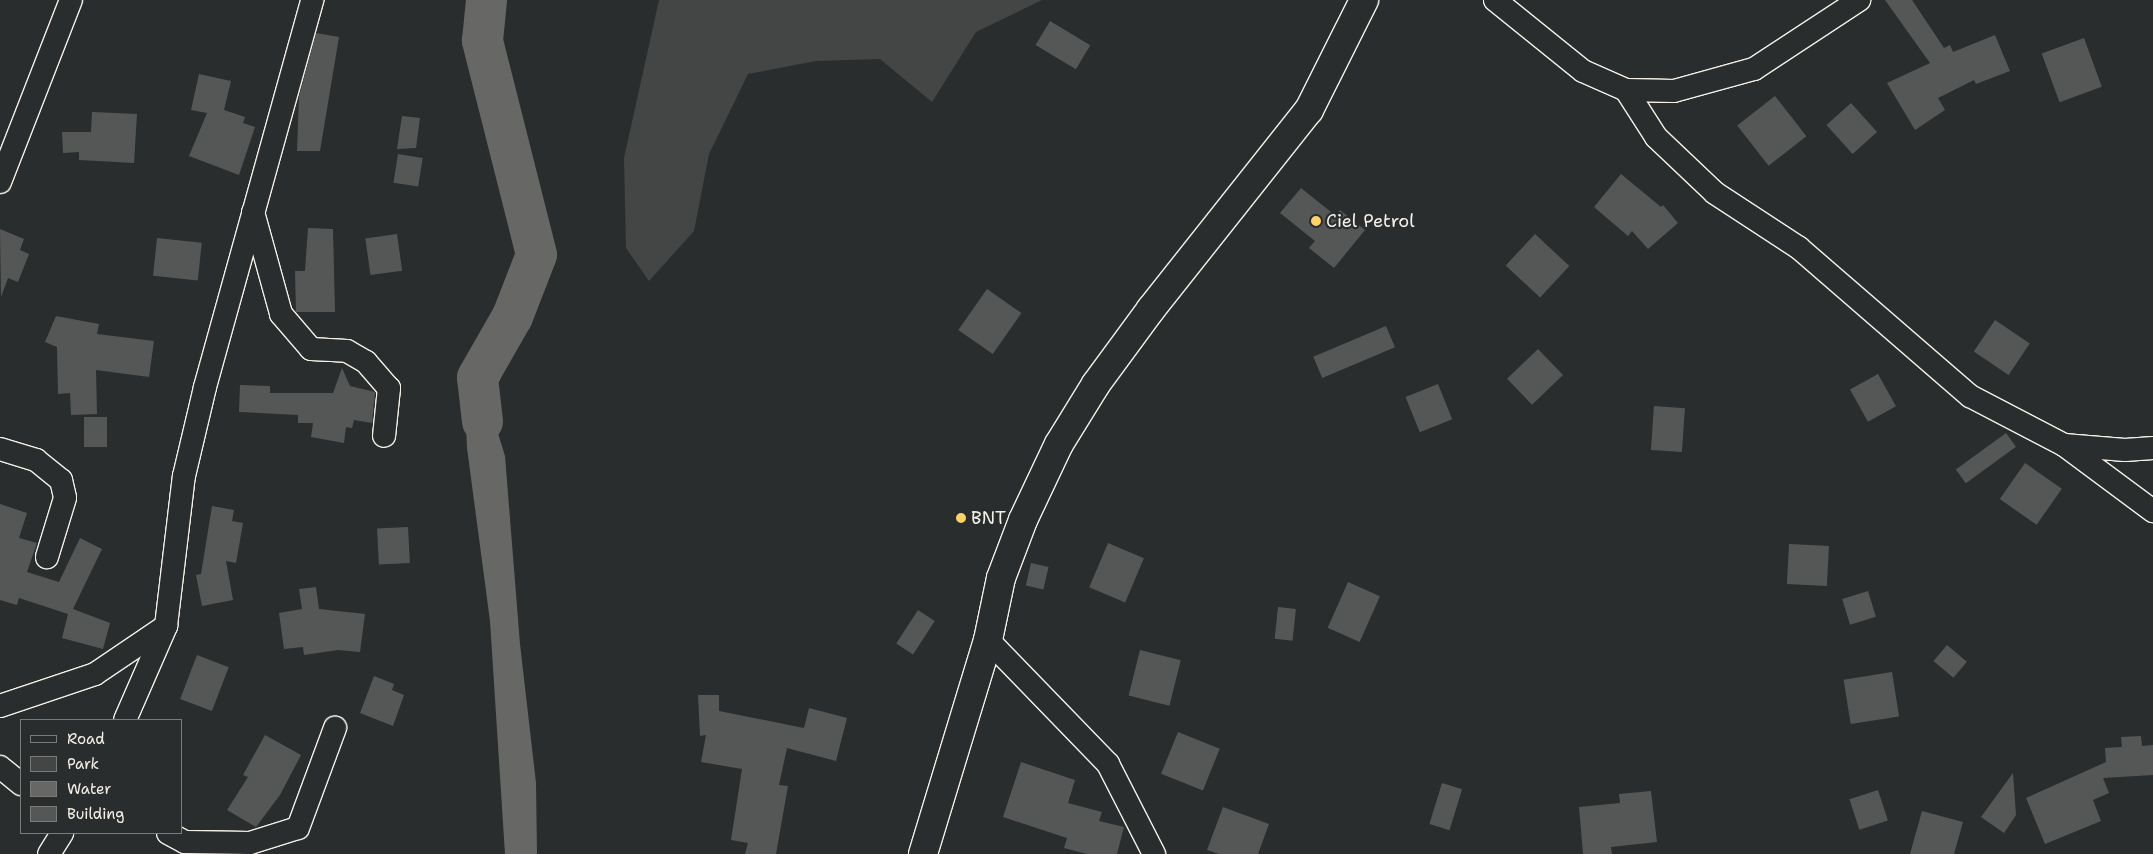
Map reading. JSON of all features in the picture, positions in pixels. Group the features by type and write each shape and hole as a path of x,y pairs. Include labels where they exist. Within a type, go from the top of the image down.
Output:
{"highway":[{"path":"923,854 988,640 1004,570 1023,520 1059,444 1096,384 1146,316 1309,110 1364,0"}],"street":[{"path":"0,182 71,0"},
{"path":"125,719 166,626 184,476 253,211 312,0"},
{"path":"1495,0 1583,71 1626,90 1674,91 1754,69 1859,0"},
{"path":"1626,90 1656,137 1714,193 1799,248 1970,396 2064,445 2153,511"},
{"path":"253,211 281,314 312,349 347,352 366,362 389,388 384,436"},
{"path":"2064,445 2125,450 2153,448"},
{"path":"0,449 36,460 61,480 65,498 47,557"},
{"path":"0,706 95,674 166,626"},
{"path":"988,640 1108,764 1154,854"},
{"path":"170,834 186,842 250,843 298,828 335,728"},
{"path":"46,834 48,854"},
{"path":"48,854 61,834"}],"green space":[{"path":"659,0 1042,0 976,32 932,102 880,59 816,61 748,74 709,154 694,231 649,281 626,248 624,158"}],"water":[{"path":"469,362 503,373 489,404 505,456 520,644 536,783 537,854 505,854 490,621 467,448 465,404"}],"building":[{"path":"1885,0 1912,0 1944,48 1950,45 1953,52 1995,35 2010,71 1976,84 1974,80 1938,98 1945,110 1915,130 1887,83 1930,63"},
{"path":"1050,21 1090,45 1076,69 1036,45"},
{"path":"316,33 339,37 320,151 297,151 299,96"},
{"path":"2084,38 2102,87 2059,102 2042,53"},
{"path":"199,74 231,81 224,110 245,117 243,123 255,127 239,175 189,156 207,113 191,110"},
{"path":"1775,96 1806,136 1769,166 1737,126"},
{"path":"1851,103 1877,132 1853,154 1826,125"},
{"path":"92,112 137,114 134,163 79,160 79,152 63,153 62,132 91,132"},
{"path":"402,116 420,118 416,148 397,149"},
{"path":"398,154 423,158 418,187 393,183"},
{"path":"1621,174 1661,207 1663,205 1678,223 1648,249 1632,231 1628,236 1594,207"},
{"path":"1301,188 1336,216 1340,210 1365,230 1334,268 1309,248 1315,241 1280,213"},
{"path":"308,228 333,229 335,312 296,312 295,271 305,271"},
{"path":"0,229 24,239 20,250 29,254 18,282 8,278 1,297"},
{"path":"397,234 402,271 370,275 365,238"},
{"path":"1535,234 1569,266 1540,298 1506,265"},
{"path":"157,238 202,243 198,280 153,276"},
{"path":"987,289 1021,313 993,354 958,330"},
{"path":"56,316 99,324 97,334 154,341 149,377 96,370 97,414 71,415 70,393 58,394 57,347 45,342"},
{"path":"1995,320 2030,343 2009,375 1974,352"},
{"path":"1386,326 1395,347 1322,378 1313,357"},
{"path":"1538,349 1563,375 1532,405 1507,379"},
{"path":"342,368 350,386 375,392 372,423 354,420 352,428 346,427 344,443 311,437 313,423 298,423 298,415 239,412 240,385 270,386 270,393 333,393"},
{"path":"1878,374 1896,406 1868,422 1850,390"},
{"path":"1438,384 1452,419 1420,432 1406,397"},
{"path":"1654,406 1685,408 1682,452 1651,450"},
{"path":"84,417 107,417 107,447 84,447"},
{"path":"2006,433 2016,447 1966,483 1956,469"},
{"path":"2025,463 2062,489 2037,525 2000,499"},
{"path":"0,504 27,513 19,538 37,543 27,572 59,582 80,538 102,549 73,609 110,623 103,649 62,638 68,614 19,598 17,605 0,600"},
{"path":"212,506 234,510 232,521 243,523 236,563 226,561 233,600 202,606 196,575 201,574"},
{"path":"408,527 410,563 379,565 377,529"},
{"path":"1108,543 1144,558 1125,602 1089,587"},
{"path":"1789,544 1829,546 1827,586 1787,584"},
{"path":"1031,563 1049,567 1043,589 1026,585"},
{"path":"1348,582 1380,596 1360,642 1328,628"},
{"path":"316,587 319,609 365,614 360,652 338,650 304,655 303,647 284,649 279,613 302,609 299,589"},
{"path":"1868,591 1876,617 1850,625 1842,599"},
{"path":"1278,607 1296,609 1293,641 1275,639"},
{"path":"918,610 935,621 913,654 896,644"},
{"path":"1947,645 1967,662 1953,678 1934,661"},
{"path":"1140,650 1181,660 1169,706 1129,696"},
{"path":"197,655 229,667 212,711 180,699"},
{"path":"1892,672 1899,716 1851,724 1844,680"},
{"path":"374,676 394,684 392,690 404,695 393,726 360,713"},
{"path":"698,695 719,695 719,711 804,728 809,708 847,718 836,761 787,748 779,785 788,786 776,854 745,854 748,843 731,840 742,769 701,762 706,735 700,736"},
{"path":"1178,732 1220,749 1203,791 1161,774"},
{"path":"265,735 301,755 280,795 256,827 227,810 248,777 243,775"},
{"path":"2141,736 2142,746 2153,745 2153,775 2103,778 2109,793 2093,800 2101,821 2045,844 2026,798 2106,762 2105,748 2122,747 2121,737"},
{"path":"1021,762 1075,780 1068,803 1102,812 1099,821 1124,827 1117,854 1087,854 1064,848 1067,838 1003,817"},
{"path":"2013,773 2016,815 2004,833 1981,817"},
{"path":"1442,783 1462,789 1450,830 1429,824"},
{"path":"1878,790 1888,820 1859,830 1849,799"},
{"path":"1651,791 1657,842 1611,847 1612,854 1583,854 1579,807 1620,803 1619,794"},
{"path":"1223,807 1269,824 1258,854 1219,854 1207,850"},
{"path":"1922,811 1963,822 1954,854 1910,854"}],"waterway":[{"path":"482,421 477,377 512,316 536,254 482,40 486,0"}],"place":[{"name":"Ciel Petrol","path":"1316,221"},
{"name":"BNT","path":"961,518"}]}
